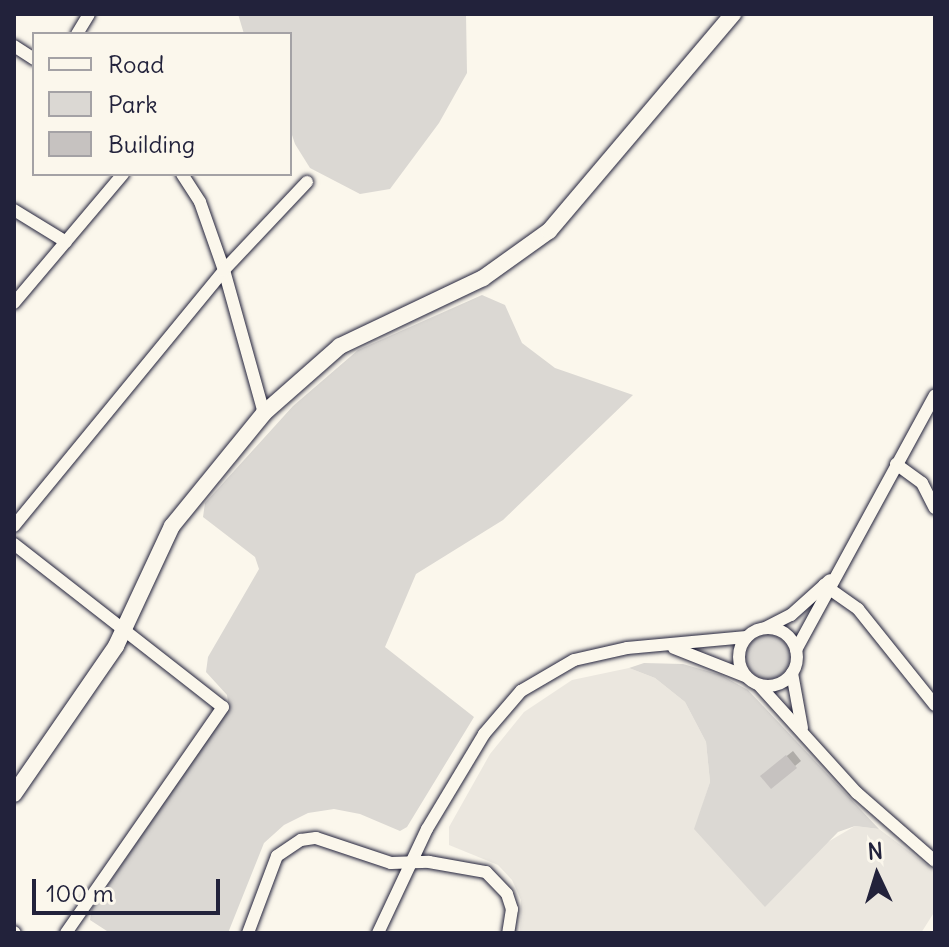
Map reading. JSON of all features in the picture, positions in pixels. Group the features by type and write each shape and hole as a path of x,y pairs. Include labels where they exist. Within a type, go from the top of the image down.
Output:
{"main road":[{"path":"14,794 122,633 172,526 264,413 340,346 483,278 549,231 733,14"}],"street":[{"path":"78,32 89,14"},
{"path":"14,46 32,58"},
{"path":"14,303 121,176"},
{"path":"183,176 200,202 224,270 264,413"},
{"path":"14,526 224,270 307,182"},
{"path":"14,210 66,242"},
{"path":"802,728 792,673 796,650 935,395"},
{"path":"896,464 922,483 935,508"},
{"path":"14,544 122,633 223,707 66,933"},
{"path":"378,933 409,864 484,734 521,691 574,660 627,648 674,648 746,637 791,615 828,587"},
{"path":"828,587 858,609 935,705"},
{"path":"765,628 781,631 796,650"},
{"path":"746,637 738,657 746,677"},
{"path":"674,648 759,685 802,728 857,793 935,861"},
{"path":"759,685 781,683 792,673"},
{"path":"248,933 277,856 301,840 316,838 409,864 429,862 486,872 507,894 508,933"}],"shaded area":[{"path":"629,668 655,678 685,702 706,742 710,782 695,829 826,843 855,826 879,829 935,871 935,911 921,933 520,933 521,900 512,880 498,865 449,845 449,827 490,754 524,712 572,680"}],"green space":[{"path":"238,14 466,14 467,73 439,123 390,189 360,194 310,168 295,144 292,135 292,32 243,32"},
{"path":"482,295 505,305 522,343 555,368 633,395 503,520 416,574 385,647 474,717 407,827 400,831 360,814 334,809 308,813 284,825 264,843 228,933 110,933 90,920 92,908 229,708 227,695 206,672 208,657 259,569 255,557 203,517 205,503 293,406 358,350"},
{"path":"768,635 783,642 790,657 783,672 768,679 753,672 746,657 753,642"},
{"path":"644,663 683,664 721,675 748,690 879,829 855,826 838,832 765,907 694,829 710,782 706,742 685,702 655,678 629,668"}],"building":[{"path":"786,755 797,768 771,789 760,776"}]}
